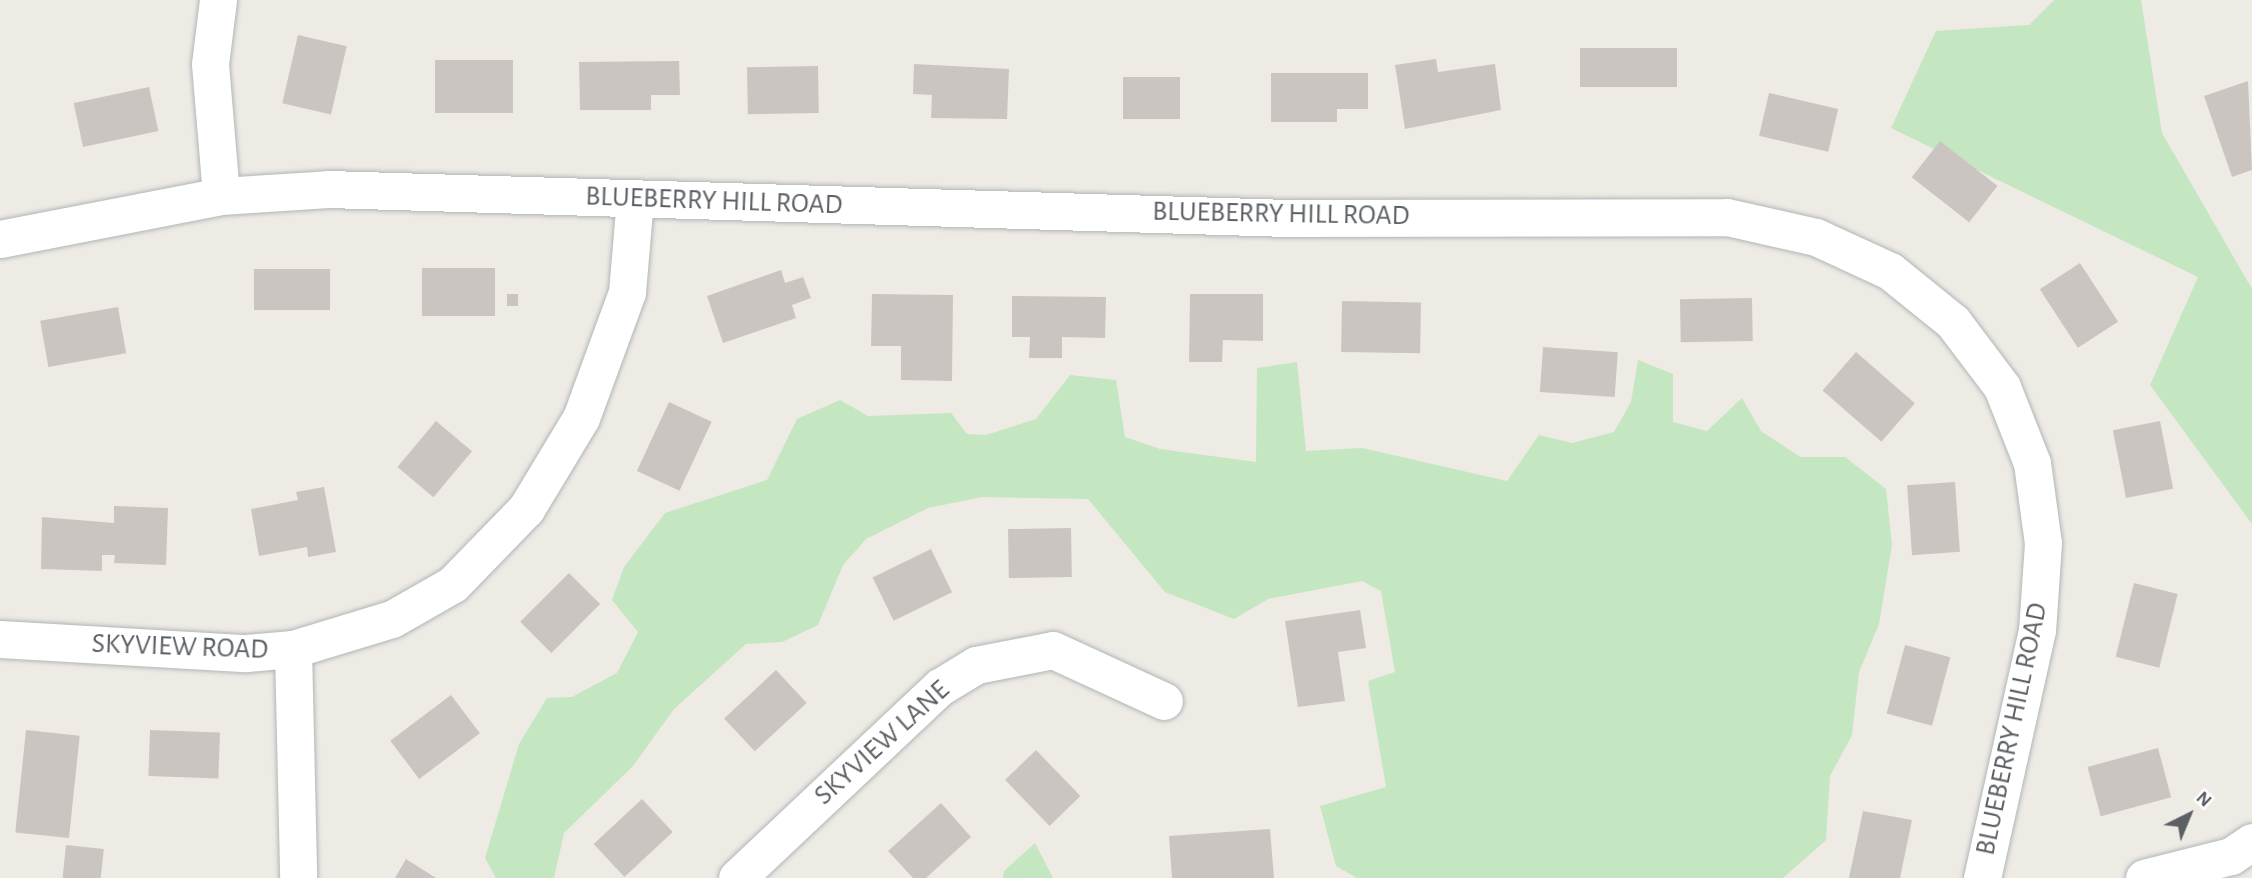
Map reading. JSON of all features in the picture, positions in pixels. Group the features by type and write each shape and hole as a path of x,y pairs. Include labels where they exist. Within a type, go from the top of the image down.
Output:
{"street":[{"path":"218,0 210,64 221,196"},
{"name":"BLUEBERRY HILL ROAD","path":"0,239 221,196 328,189 1290,218 1727,217 1816,237 1866,257 1934,303 1987,364 2024,437 2038,489 2043,543 2037,630 1982,878"},
{"name":"SKYVIEW ROAD","path":"0,639 246,653 293,649 391,619 453,584 526,509 576,429 612,341 627,292 635,198"},
{"path":"293,649 298,878"},
{"name":"SKYVIEW LANE","path":"737,878 940,687 976,665 1053,650 1164,701"},
{"path":"2144,878 2231,856 2252,842"}],"green space":[{"path":"2054,0 2141,0 2162,133 2252,289 2252,524 2150,385 2198,277 1891,128 1936,31 2029,25"},
{"path":"1638,360 1673,374 1673,422 1707,431 1742,398 1761,431 1800,457 1845,457 1886,489 1892,545 1879,624 1859,672 1852,735 1830,776 1826,840 1783,878 1357,878 1336,866 1320,806 1386,787 1368,681 1395,672 1381,591 1362,581 1268,599 1234,619 1165,592 1088,499 982,497 928,508 866,539 843,565 818,625 782,642 746,644 674,709 633,766 564,833 554,878 496,878 485,858 519,744 547,698 572,697 617,673 638,632 612,600 624,567 665,513 767,480 797,419 840,400 868,416 951,413 967,434 986,435 1036,419 1070,375 1116,380 1125,437 1160,449 1256,462 1257,368 1297,362 1306,451 1362,448 1507,481 1539,435 1572,443 1614,432 1631,402"},
{"path":"1035,843 1053,878 1003,878 1004,871"}],"building":[{"path":"298,35 347,46 331,114 282,103"},
{"path":"1580,48 1677,48 1677,87 1580,87"},
{"path":"1436,59 1438,72 1495,64 1501,110 1405,129 1395,65"},
{"path":"435,60 513,60 513,113 435,113"},
{"path":"679,61 680,95 651,95 651,110 580,110 579,62"},
{"path":"914,64 1009,69 1007,119 931,118 932,95 913,94"},
{"path":"818,66 819,113 748,114 747,67"},
{"path":"1271,73 1368,73 1368,109 1337,109 1337,122 1271,122"},
{"path":"1123,77 1180,77 1180,119 1123,119"},
{"path":"2248,81 2252,170 2232,177 2204,96"},
{"path":"149,87 158,131 83,147 74,103"},
{"path":"1769,93 1838,109 1828,152 1759,136"},
{"path":"1940,141 1998,186 1969,222 1912,177"},
{"path":"2080,263 2118,322 2078,348 2040,289"},
{"path":"422,268 495,268 495,316 422,316"},
{"path":"254,269 330,269 330,310 254,310"},
{"path":"781,270 785,283 803,277 811,298 792,305 796,318 723,343 707,296"},
{"path":"507,294 518,294 518,306 507,306"},
{"path":"872,294 953,295 952,381 901,380 901,346 871,346"},
{"path":"1190,294 1263,294 1263,341 1223,340 1222,362 1189,362"},
{"path":"1012,296 1106,297 1105,338 1062,337 1062,358 1029,358 1030,337 1012,337"},
{"path":"1752,298 1753,341 1681,342 1680,299"},
{"path":"1342,301 1421,302 1420,353 1341,352"},
{"path":"118,307 126,353 48,367 40,321"},
{"path":"1543,347 1618,352 1615,397 1540,392"},
{"path":"1856,352 1915,403 1881,442 1823,390"},
{"path":"669,402 712,422 679,491 637,471"},
{"path":"436,421 472,451 433,497 397,467"},
{"path":"2160,421 2173,489 2126,498 2113,430"},
{"path":"1955,482 1960,552 1912,555 1907,485"},
{"path":"324,487 336,552 308,557 307,547 259,556 251,509 298,500 296,492"},
{"path":"114,506 168,508 166,565 114,563 115,555 102,555 102,571 41,569 42,517 114,523"},
{"path":"1071,528 1072,577 1009,578 1008,529"},
{"path":"931,549 952,592 894,621 873,577"},
{"path":"569,573 600,604 551,653 520,622"},
{"path":"2134,583 2178,594 2159,668 2116,657"},
{"path":"1360,610 1366,648 1338,652 1345,701 1298,707 1285,621"},
{"path":"1905,645 1950,657 1932,726 1887,714"},
{"path":"776,670 807,703 755,751 724,718"},
{"path":"451,695 480,733 419,779 390,741"},
{"path":"26,730 80,736 69,838 15,832"},
{"path":"150,730 220,732 218,778 148,776"},
{"path":"2158,748 2171,797 2101,816 2087,767"},
{"path":"1036,750 1080,796 1050,826 1005,780"},
{"path":"642,799 673,832 624,877 594,844"},
{"path":"941,803 971,837 926,878 913,878 888,851"},
{"path":"1863,811 1912,820 1900,878 1849,878"},
{"path":"1270,829 1274,878 1172,878 1169,836"},
{"path":"66,845 104,849 101,878 63,878"},
{"path":"406,859 436,878 395,878"}]}
